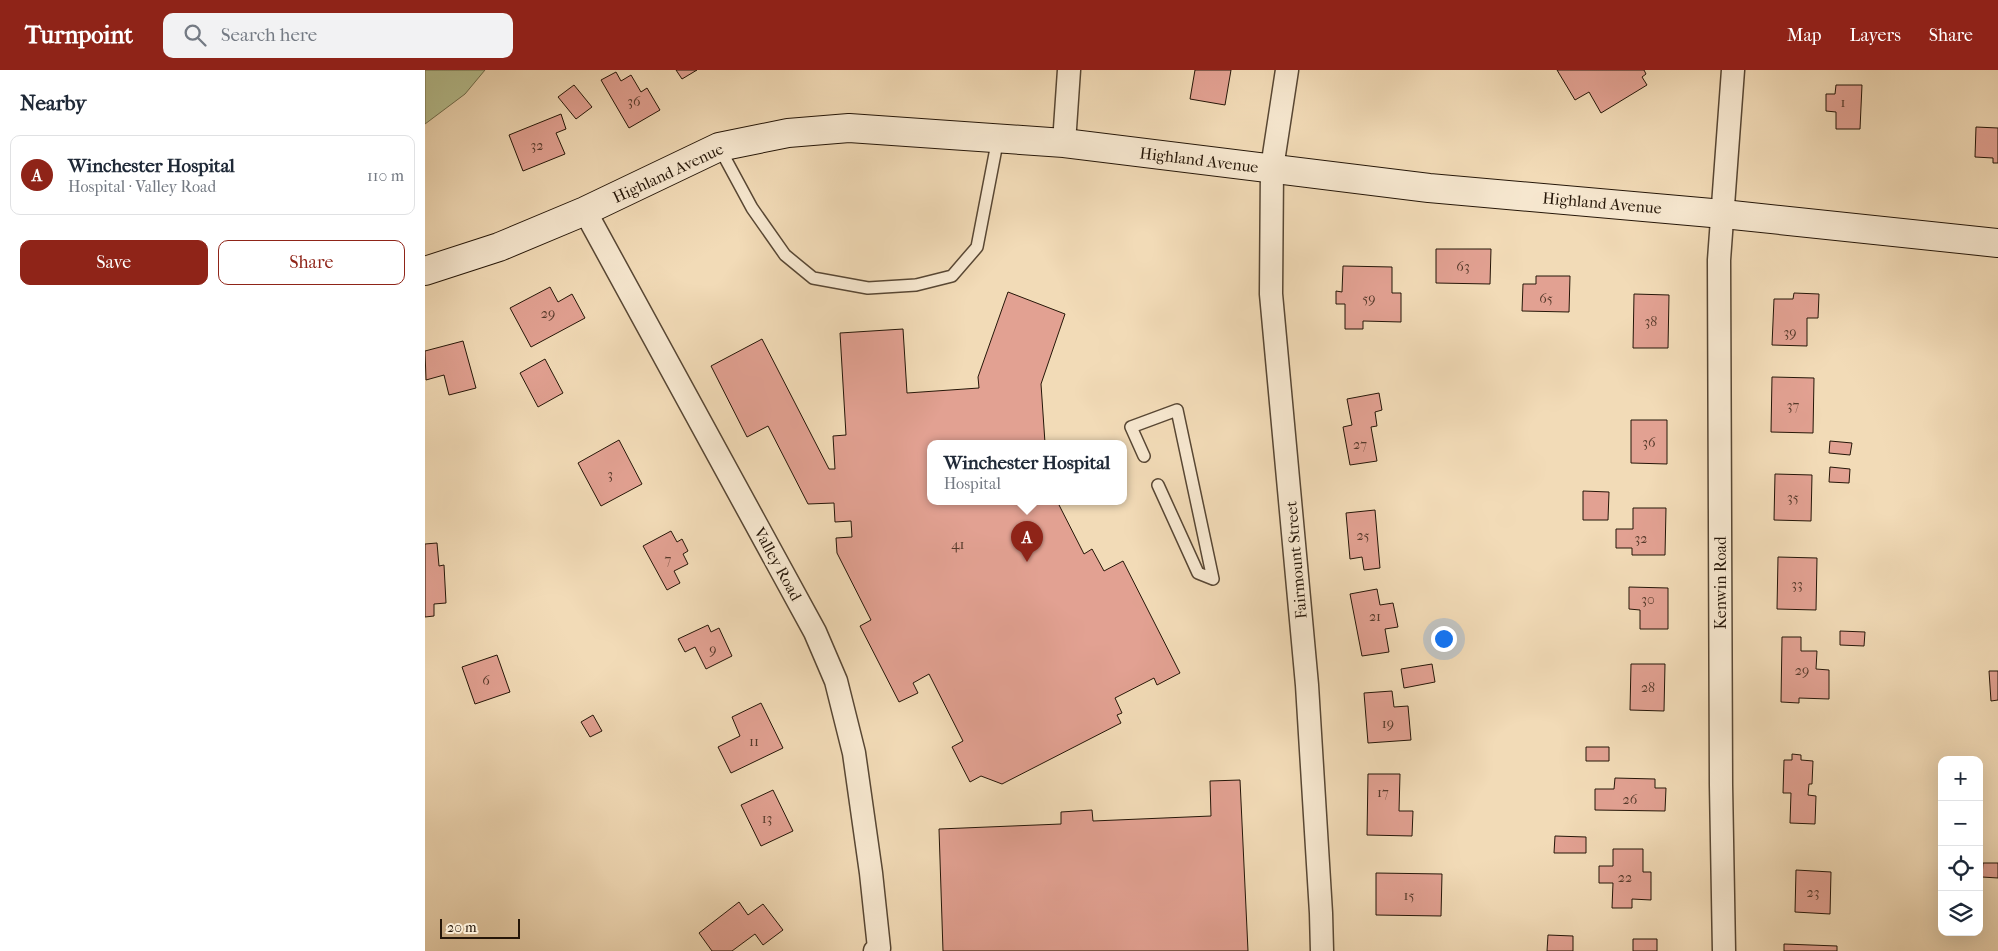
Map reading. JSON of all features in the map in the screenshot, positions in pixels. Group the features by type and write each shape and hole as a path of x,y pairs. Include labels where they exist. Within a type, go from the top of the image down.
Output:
{"main road":[{"name":"Highland Avenue","path":"425,271 499,246 585,211 719,147 788,133 849,128 1064,143 1429,188 1723,214 1998,243"}],"street":[{"path":"1064,143 1069,70"},
{"name":"Fairmount Street","path":"1287,70 1272,168 1271,294 1307,685 1322,951"},
{"name":"Kenwin Road","path":"1725,951 1721,775 1719,260 1733,70"},
{"name":"Valley Road","path":"585,211 815,632 836,682 854,753 871,874 878,950"}],"lane":[{"path":"719,147 752,208 785,255 813,278 869,288 916,285 952,276 977,247 998,138"},
{"path":"1144,456 1131,426 1177,410 1213,579 1198,572 1158,485"}],"green space":[{"path":"425,70 485,70 465,94 425,124"}],"building":[{"path":"676,70 697,70 682,79"},
{"path":"1195,70 1231,70 1225,105 1190,99"},
{"path":"1557,70 1644,70 1646,74 1642,77 1647,85 1601,113 1589,92 1575,100"},
{"path":"616,72 621,81 631,75 641,92 647,88 660,110 629,128 601,80"},
{"path":"574,85 592,107 576,119 558,97"},
{"path":"1836,85 1862,85 1860,129 1836,129 1836,112 1826,111 1826,94 1835,94"},
{"path":"561,114 566,129 556,133 565,154 523,171 509,135"},
{"path":"1976,127 1998,128 1998,163 1993,163 1993,158 1975,157"},
{"path":"1436,249 1491,249 1490,284 1436,283"},
{"path":"1343,266 1392,267 1392,293 1401,293 1401,322 1363,321 1363,329 1345,329 1345,304 1336,304 1336,291 1342,292"},
{"path":"1536,276 1570,276 1569,312 1522,311 1523,284 1536,284"},
{"path":"550,287 558,302 572,294 585,318 531,347 510,308"},
{"path":"1008,292 1065,314 1041,384 1045,440 927,440 927,505 1059,505 1084,554 1092,549 1104,571 1123,561 1180,673 1157,685 1154,678 1115,698 1122,713 1117,715 1121,723 1002,784 981,776 970,782 952,747 963,741 929,674 913,683 918,693 899,702 860,626 871,620 837,553 836,538 852,537 851,521 835,522 834,503 808,504 768,426 747,437 711,366 762,339 829,469 835,469 833,436 846,435 840,333 903,329 907,393 979,388 978,377"},
{"path":"1794,293 1819,294 1818,318 1807,318 1807,346 1772,345 1774,299 1793,299"},
{"path":"1634,294 1669,295 1668,348 1633,348"},
{"path":"463,341 476,388 449,395 444,375 426,380 425,351"},
{"path":"545,359 563,393 538,407 520,373"},
{"path":"1772,377 1814,378 1813,433 1771,432"},
{"path":"1379,393 1382,410 1375,412 1377,426 1371,427 1377,461 1350,465 1343,427 1352,425 1347,399"},
{"path":"1631,420 1667,420 1667,464 1631,463"},
{"path":"619,440 642,484 601,506 578,463"},
{"path":"1830,441 1852,443 1850,455 1829,453"},
{"path":"1830,467 1850,469 1849,483 1829,482"},
{"path":"1775,474 1812,475 1811,521 1774,520"},
{"path":"1583,491 1609,492 1608,520 1583,520"},
{"path":"1633,508 1666,508 1665,555 1632,555 1632,548 1616,548 1616,529 1633,529"},
{"path":"1375,510 1380,568 1364,570 1362,557 1350,559 1346,513"},
{"path":"671,531 677,542 682,539 688,551 683,554 688,564 674,571 680,583 667,590 643,546"},
{"path":"437,543 439,566 444,565 446,603 434,604 434,616 425,617 425,544"},
{"path":"1778,557 1817,558 1816,610 1777,609"},
{"path":"1629,587 1668,588 1668,629 1640,629 1640,610 1629,609"},
{"path":"1377,589 1380,605 1393,603 1398,627 1385,629 1389,652 1362,656 1350,594"},
{"path":"708,625 711,632 719,628 732,656 706,669 695,647 685,652 678,639"},
{"path":"1840,631 1865,632 1864,646 1840,645"},
{"path":"1782,637 1801,637 1801,651 1817,651 1816,669 1829,670 1829,699 1799,698 1799,703 1781,702"},
{"path":"497,655 510,692 475,704 462,667"},
{"path":"1432,664 1435,682 1404,688 1401,669"},
{"path":"1631,664 1665,664 1664,711 1630,710"},
{"path":"1989,671 1998,671 1998,700 1991,701"},
{"path":"1392,691 1394,707 1408,706 1411,740 1368,743 1364,693"},
{"path":"761,703 783,748 731,773 718,747 740,736 732,717"},
{"path":"593,715 602,731 590,737 581,722"},
{"path":"1586,747 1609,747 1609,761 1586,761"},
{"path":"1792,754 1801,755 1801,760 1813,761 1812,784 1809,784 1808,795 1816,796 1815,824 1790,823 1791,793 1783,793 1784,760 1792,760"},
{"path":"1368,774 1400,774 1399,811 1413,811 1412,836 1367,835"},
{"path":"1615,778 1655,779 1655,788 1666,788 1665,811 1595,810 1595,789 1614,789"},
{"path":"1240,780 1248,951 943,951 939,829 1061,824 1061,812 1092,810 1093,821 1211,816 1210,781"},
{"path":"773,790 793,831 761,846 741,805"},
{"path":"1555,836 1586,837 1586,853 1554,853"},
{"path":"1613,849 1643,849 1643,872 1651,872 1651,900 1632,899 1632,908 1612,908 1613,883 1599,883 1599,866 1613,866"},
{"path":"1983,863 1998,863 1998,878 1983,877"},
{"path":"1796,870 1831,872 1830,914 1795,912"},
{"path":"1376,873 1442,874 1441,916 1376,915"},
{"path":"739,902 748,915 763,904 783,930 763,945 755,934 732,951 712,951 699,933"},
{"path":"1548,935 1573,936 1573,951 1547,951"},
{"path":"1633,939 1657,939 1657,951 1633,951"},
{"path":"1784,944 1837,946 1837,951 1784,951"}],"place":[{"name":"Winchester Hospital","path":"1027,562"}]}
